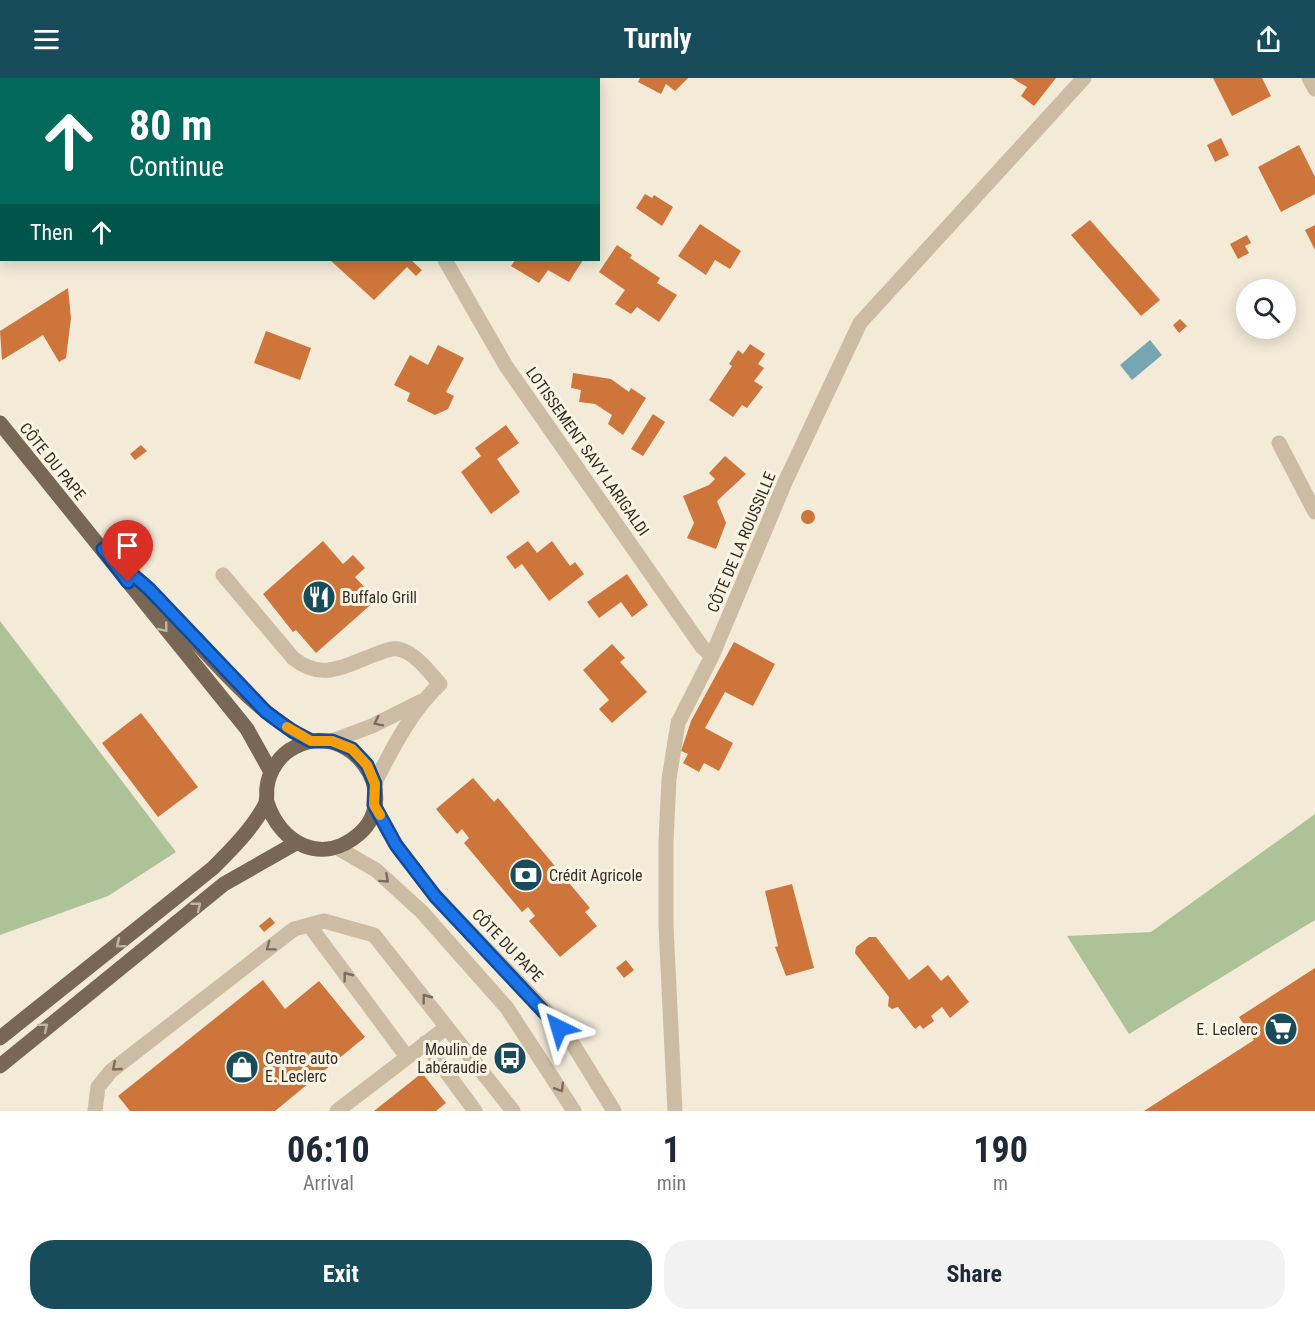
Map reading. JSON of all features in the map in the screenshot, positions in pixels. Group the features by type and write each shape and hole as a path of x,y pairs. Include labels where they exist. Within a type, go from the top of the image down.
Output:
{"main road":[{"name":"CÔTE DU PAPE","path":"0,423 247,729 271,772"},
{"name":"CÔTE DU PAPE","path":"103,549 149,589 266,712 292,731 311,741"},
{"path":"311,741 332,741 352,749 367,765 375,784 374,805 361,832 349,841 336,847 309,848 296,843 282,833 272,819 267,802 271,772 288,752 311,741"},
{"path":"0,1038 213,868 238,843 267,802"},
{"path":"0,1066 224,884 296,843"}],"street":[{"name":"CÔTE DE LA ROUSSILLE","path":"675,1111 666,926 669,779 678,723 712,656 786,480 860,324 1084,78"},
{"path":"1309,78 1315,89"},
{"name":"LOTISSEMENT SAVY LARIGALDI","path":"446,261 506,366 702,647 712,656"},
{"path":"1279,443 1315,512"},
{"path":"223,575 293,658 306,669 322,672 388,650 401,649 418,661 440,684 422,701 396,743 375,784"},
{"path":"332,741 372,726 422,701"},
{"name":"CÔTE DU PAPE","path":"374,805 396,845 435,896 544,1010 574,1046 614,1111"},
{"path":"336,847 376,870 422,912 507,1008 574,1111"},
{"path":"95,1111 98,1087 111,1071 294,929 324,921 374,934 513,1111"},
{"path":"309,925 407,1056"},
{"path":"346,1108 407,1056 447,1026"},
{"path":"425,1043 475,1111"}],"green space":[{"path":"0,621 176,852 108,896 0,935"},
{"path":"1315,814 1315,920 1129,1034 1067,936 1151,932"}],"water":[{"path":"1150,340 1162,355 1132,380 1120,365"}],"building":[{"path":"640,78 688,78 675,91 666,84 661,94 638,82"},
{"path":"1012,78 1056,78 1034,106 1021,96 1027,87"},
{"path":"1213,78 1262,78 1271,96 1232,116"},
{"path":"1221,138 1229,155 1215,162 1207,145"},
{"path":"1299,145 1315,177 1315,194 1281,212 1258,167"},
{"path":"645,194 652,198 654,195 673,207 662,226 636,208"},
{"path":"1090,220 1160,300 1141,316 1071,235"},
{"path":"700,224 741,251 730,269 715,260 706,275 678,256"},
{"path":"1315,225 1315,250 1305,230"},
{"path":"1247,235 1251,243 1245,246 1249,253 1238,259 1230,244"},
{"path":"617,245 632,255 630,258 660,278 657,283 677,295 659,322 637,307 631,314 615,304 625,290 599,272"},
{"path":"331,261 412,261 422,270 416,276 407,267 374,300"},
{"path":"514,261 582,261 569,282 548,270 539,283 511,266"},
{"path":"68,288 71,318 66,358 59,362 43,335 2,360 0,331"},
{"path":"1180,319 1187,326 1179,333 1173,325"},
{"path":"266,331 311,348 300,380 254,363"},
{"path":"750,344 765,354 758,364 764,368 754,381 763,387 747,408 742,405 733,417 709,400 732,366 729,364 738,350 743,354"},
{"path":"438,345 464,358 446,392 454,396 448,409 435,415 407,401 410,393 394,385 410,355 428,365"},
{"path":"573,373 611,379 629,392 631,388 646,398 623,435 608,424 612,415 595,404 579,402 581,390 571,388"},
{"path":"653,414 665,422 643,456 631,449"},
{"path":"506,425 519,443 497,459 520,492 491,514 461,472 481,456 475,448"},
{"path":"141,445 147,451 135,460 130,454"},
{"path":"725,456 746,474 717,501 726,523 716,549 687,538 694,523 683,496 709,485 715,479 709,473"},
{"path":"808,510 813,512 815,517 813,522 808,524 803,522 801,517 803,512"},
{"name":"Buffalo Grill","path":"323,541 343,564 353,555 365,568 355,577 376,600 316,653 296,630 293,632 263,594"},
{"path":"528,541 537,553 552,541 570,566 575,562 584,574 549,601 522,564 515,569 506,557"},
{"path":"627,574 648,605 632,617 621,602 599,618 587,602"},
{"path":"734,642 775,664 753,706 725,692 705,728 733,743 719,771 704,763 699,772 683,763 688,754 681,751 691,721"},
{"path":"612,644 625,658 620,662 647,692 612,723 599,709 609,700 583,670"},
{"path":"141,713 198,787 158,817 102,743"},
{"name":"Crédit Agricole","path":"473,778 494,802 498,798 590,908 585,912 597,926 560,957 529,921 535,916 528,907 522,912 464,843 469,838 462,829 457,834 436,809"},
{"path":"792,884 814,968 786,976 775,947 778,946 765,891"},
{"path":"270,917 275,923 264,932 259,926"},
{"path":"869,937 876,937 909,980 928,965 941,981 948,975 969,1002 950,1018 942,1007 931,1016 934,1021 923,1029 920,1025 915,1029 898,1007 892,1009 888,1006 889,997 855,953 856,947"},
{"path":"626,960 634,970 624,978 616,968"},
{"name":"E. Leclerc","path":"1315,968 1315,1111 1144,1111 1254,1040 1239,1017"},
{"name":"Centre auto E. Leclerc","path":"263,980 285,1009 319,981 365,1037 275,1111 130,1111 118,1096"},
{"path":"422,1073 446,1103 436,1111 374,1111"}],"slow traffic":[{"path":"287,727 311,741 332,741 352,749 367,765 375,784 374,805 380,815"}],"place":[{"name":"Buffalo Grill","path":"319,597"},
{"name":"Crédit Agricole","path":"526,875"},
{"name":"E. Leclerc","path":"1281,1029"},
{"name":"Moulin de Labéraudie","path":"510,1058"},
{"name":"Centre auto E. Leclerc","path":"242,1067"}],"route":[{"path":"128,582 103,549 149,589 192,637 266,712 292,731 311,741 332,741 352,749 367,765 375,784 374,805 396,845 435,896 559,1028"}]}
